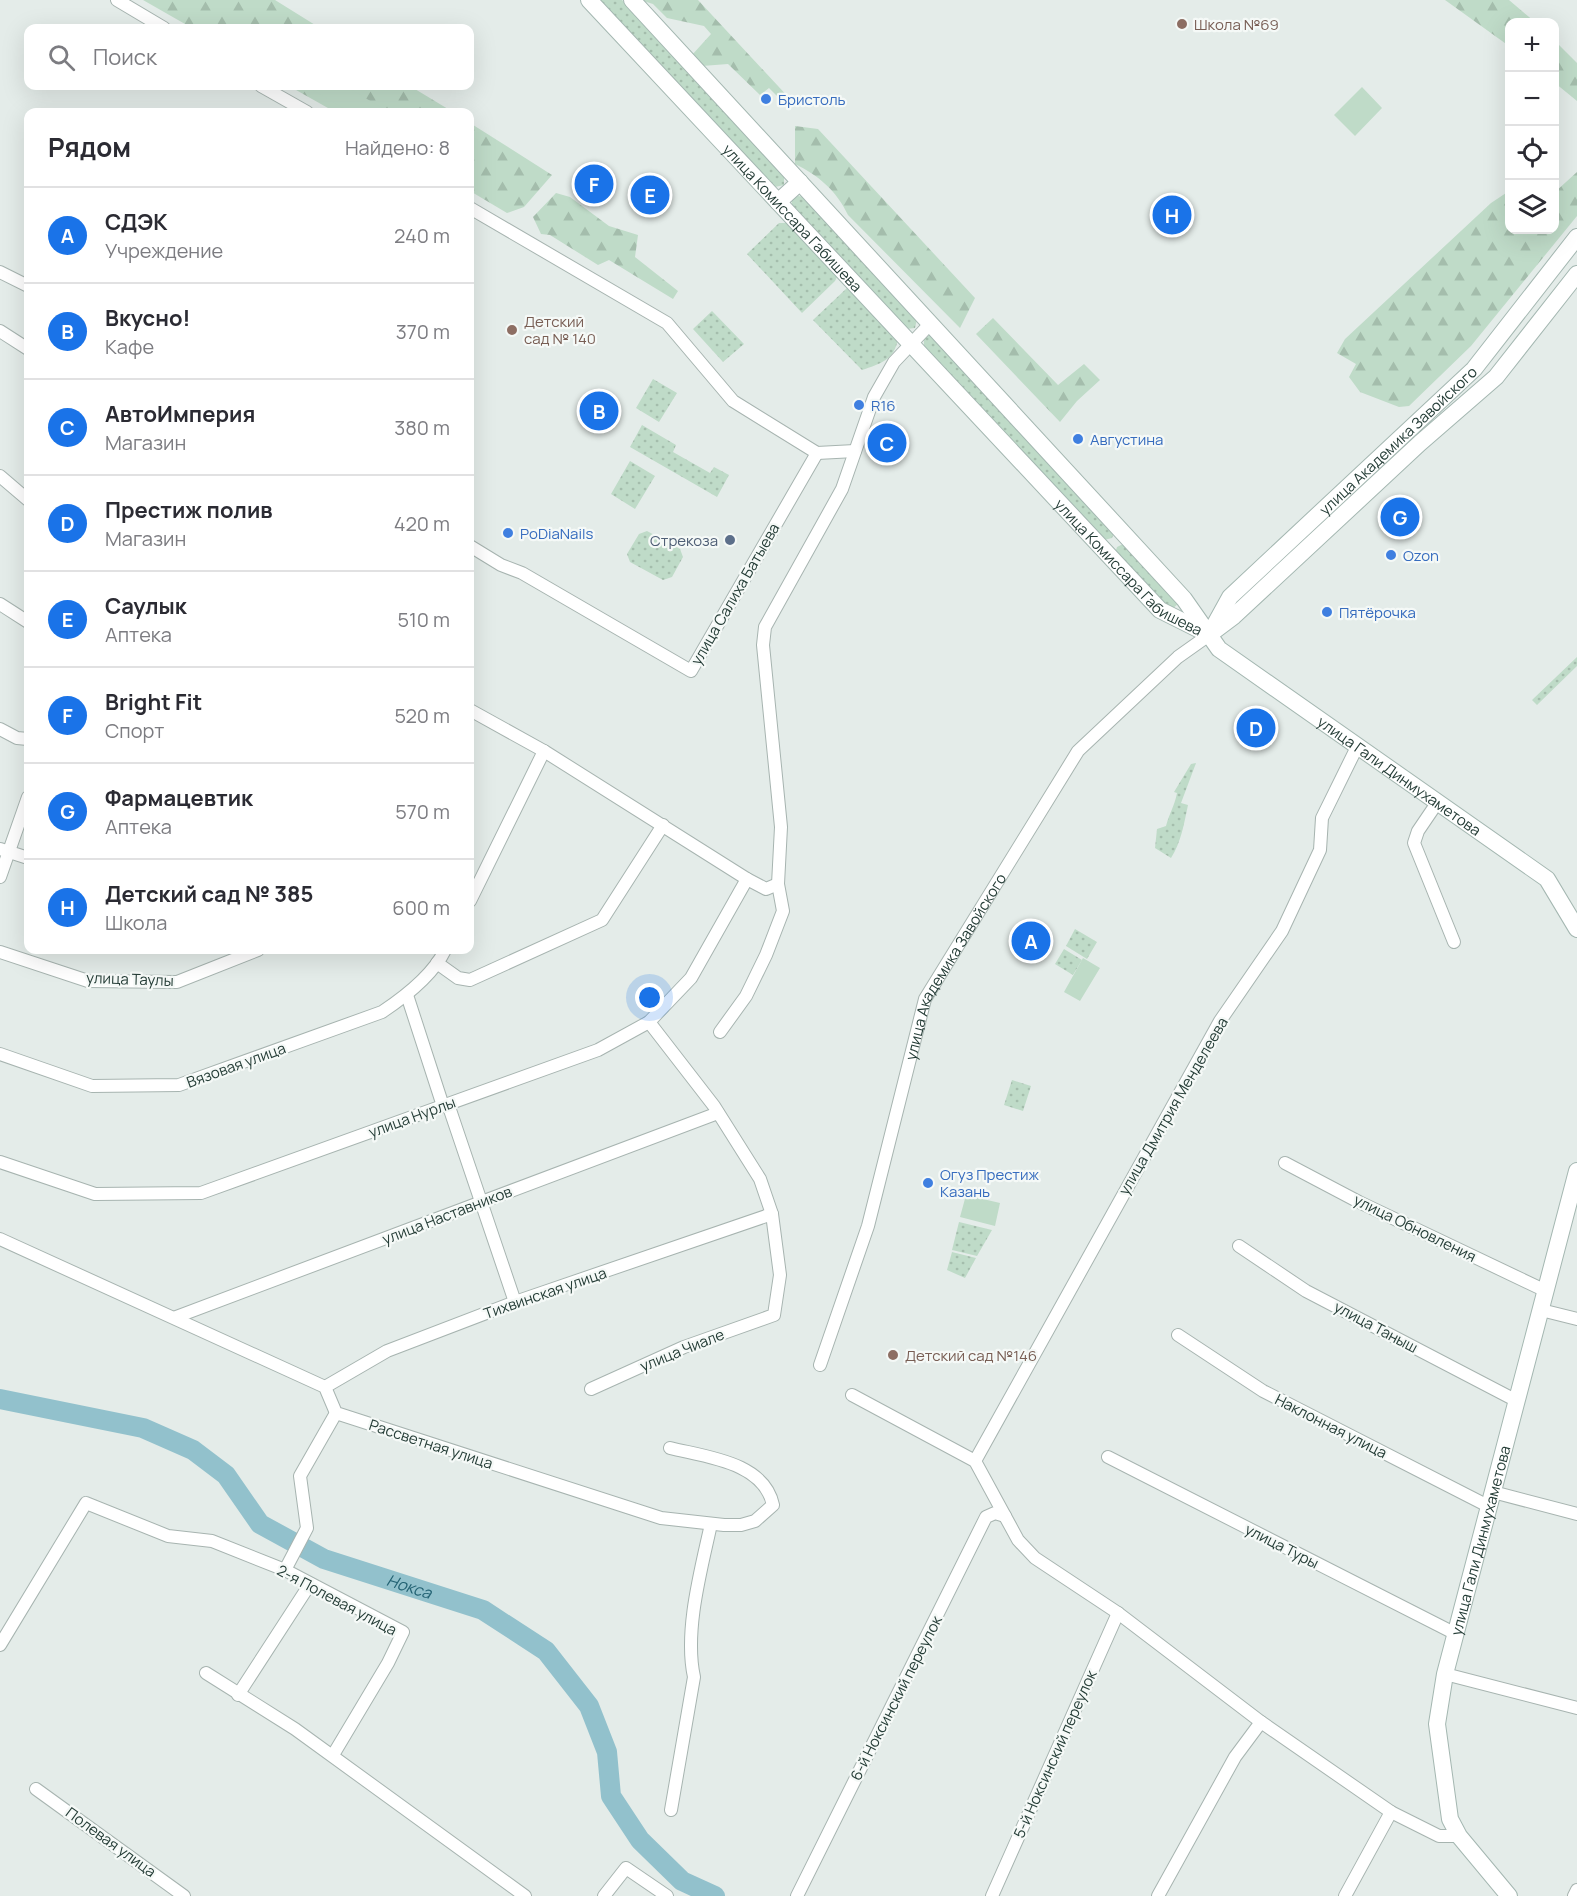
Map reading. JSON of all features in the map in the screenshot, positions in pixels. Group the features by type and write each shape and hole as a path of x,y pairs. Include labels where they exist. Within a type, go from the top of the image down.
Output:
{"street":[{"path":"117,0 157,24"},
{"name":"улица Комиссара Габишева","path":"589,0 1160,610 1209,635"},
{"name":"улица Комиссара Габишева","path":"632,0 1184,599 1209,635"},
{"path":"268,90 300,108"},
{"path":"778,202 800,182"},
{"path":"474,210 667,323 733,401 817,453 855,451"},
{"name":"улица Академика Завойского","path":"820,1365 870,1219 925,999 1078,751 1178,657 1234,616 1401,450 1474,369 1577,237"},
{"path":"0,272 24,284"},
{"name":"улица Академика Завойского","path":"1401,450 1496,377 1577,274"},
{"path":"720,1032 746,996 766,955 783,911 778,884 781,827 762,636 842,489 874,397 894,362 930,324"},
{"path":"0,332 24,347"},
{"name":"улица Салиха Батыева","path":"474,548 504,566 522,573 691,671 817,453"},
{"path":"0,476 24,497"},
{"path":"1107,554 1126,536"},
{"path":"0,604 24,619"},
{"name":"улица Гали Динмухаметова","path":"1209,635 1219,649 1546,879 1577,929"},
{"path":"474,712 544,751 747,879 766,889 778,884"},
{"path":"0,729 24,739"},
{"name":"улица Дмитрия Менделеева","path":"975,1461 1220,1021 1282,931 1320,850 1322,818 1357,747"},
{"path":"474,893 544,751"},
{"path":"1437,803 1418,831 1414,843 1454,942"},
{"path":"0,877 4,850 24,806"},
{"path":"437,963 458,978 470,980 602,920 663,825"},
{"path":"4,850 24,857"},
{"name":"улица Нурлы","path":"0,1162 95,1194 201,1193 598,1050 649,1022 691,978 747,879"},
{"name":"улица Таулы","path":"0,952 88,981 177,982 248,954"},
{"name":"Вязовая улица","path":"0,1054 92,1086 180,1085 382,1012 407,995 443,954"},
{"path":"407,995 482,1202 515,1302"},
{"path":"649,1022 718,1113 760,1179 772,1214"},
{"name":"улица Наставников","path":"176,1317 718,1113"},
{"name":"улица Обновления","path":"1285,1163 1359,1202 1546,1291"},
{"name":"улица Гали Динмухаметова","path":"1509,1896 1459,1836 1450,1819 1437,1724 1445,1674 1577,1171"},
{"name":"Тихвинская улица","path":"325,1387 387,1351 515,1302 772,1214"},
{"name":"улица Чиале","path":"591,1389 684,1347 774,1315 780,1275 772,1214"},
{"path":"0,1239 176,1317 325,1387 336,1413 300,1476 307,1528 285,1570"},
{"name":"улица Таныш","path":"1239,1246 1306,1291 1517,1401"},
{"path":"1541,1310 1577,1319"},
{"name":"Наклонная улица","path":"1178,1335 1263,1391 1492,1500 1577,1514"},
{"path":"852,1395 975,1461 1018,1540 1035,1558 1118,1613 1262,1722 1391,1812 1439,1836 1459,1836"},
{"name":"Рассветная улица","path":"336,1413 661,1518 741,1525 755,1521 773,1505 771,1495 744,1467 670,1448"},
{"name":"улица Туры","path":"1108,1457 1456,1634"},
{"name":"2-я Полевая улица","path":"0,1646 86,1503 168,1536 212,1541 285,1570 403,1632 388,1663 333,1755"},
{"name":"6-й Ноксинский переулок","path":"797,1896 986,1517 995,1513 1005,1516"},
{"path":"670,1810 694,1677 690,1659 691,1648 699,1582 711,1524"},
{"path":"238,1695 310,1584"},
{"name":"5-й Ноксинский переулок","path":"992,1896 1118,1613"},
{"path":"206,1673 333,1755 525,1896"},
{"path":"1445,1674 1577,1708"},
{"path":"1158,1896 1235,1757 1262,1722"},
{"name":"Полевая улица","path":"36,1789 184,1896"},
{"path":"1345,1896 1391,1812"},
{"path":"603,1896 626,1868 667,1896"},
{"path":"1574,1896 1577,1890"}],"green space":[{"path":"143,0 275,0 314,24 185,24"},
{"path":"600,0 622,0 784,175 784,185 775,187"},
{"path":"640,0 698,0 791,100 782,101 769,88 760,95 728,64 702,66 692,55 711,34 704,26 667,18 653,4"},
{"path":"1445,0 1509,0 1530,18 1505,18 1505,43"},
{"path":"1559,45 1577,63 1577,101 1559,86"},
{"path":"1362,87 1382,108 1355,136 1334,115"},
{"path":"296,90 417,90 446,108 328,108"},
{"path":"313,90 352,90 382,108 343,108"},
{"path":"474,126 552,175 524,207 507,213 474,193"},
{"path":"795,126 818,129 975,298 960,328 848,215 838,198 826,185 795,164"},
{"path":"1577,172 1577,216 1471,346 1409,406 1399,407 1360,392 1349,377 1356,364 1337,353 1345,339 1491,203 1505,194 1505,234 1559,234 1559,188"},
{"path":"556,193 570,197 609,226 638,235 635,257 678,291 673,299 609,260 598,265 550,235 541,234 533,217"},
{"path":"798,196 804,197 917,319 915,328 906,329 792,206 792,200"},
{"path":"779,223 788,223 838,275 835,281 802,313 747,254"},
{"path":"847,288 854,290 898,338 894,351 886,360 862,370 813,320"},
{"path":"712,311 744,344 723,362 693,329"},
{"path":"993,318 1058,385 1084,364 1100,380 1077,401 1060,422 976,334"},
{"path":"931,335 1114,533 1112,538 1104,540 924,346 924,338"},
{"path":"653,379 677,393 659,422 636,408"},
{"path":"642,425 676,445 673,452 710,473 714,467 729,475 717,497 630,447"},
{"path":"630,461 655,476 635,509 611,494"},
{"path":"647,531 680,549 683,557 672,577 663,580 630,562 627,554 639,534"},
{"path":"1123,544 1180,602 1169,612 1115,553 1117,547"},
{"path":"1577,657 1577,666 1537,705 1532,700"},
{"path":"1196,763 1181,803 1188,805 1184,826 1171,858 1155,848 1157,829 1166,826 1177,793 1174,792 1191,764"},
{"path":"1075,929 1097,942 1087,959 1066,946"},
{"path":"1064,949 1082,960 1073,975 1055,964"},
{"path":"1083,958 1100,968 1080,1001 1064,992"},
{"path":"1012,1080 1031,1086 1023,1111 1004,1105"},
{"path":"966,1195 1000,1203 995,1226 960,1217"},
{"path":"959,1222 992,1230 977,1256 952,1250"},
{"path":"952,1252 976,1258 965,1278 947,1270"}],"waterway":[{"name":"Нокса","path":"0,1399 143,1428 193,1450 226,1475 260,1524 324,1559 483,1610 546,1651 589,1706 607,1752 611,1796 640,1840 682,1881 715,1896"}],"place":[{"name":"Школа №69","path":"1182,24"},
{"name":"Бристоль","path":"766,99"},
{"name":"Bright Fit","path":"594,184"},
{"name":"Саулык","path":"650,195"},
{"name":"Детский сад № 385","path":"1172,215"},
{"name":"Детский сад № 140","path":"512,330"},
{"name":"R16","path":"859,405"},
{"name":"Вкусно!","path":"599,411"},
{"name":"Августина","path":"1078,439"},
{"name":"АвтоИмперия","path":"887,443"},
{"name":"Фармацевтик","path":"1400,517"},
{"name":"PoDiaNails","path":"508,533"},
{"name":"Стрекоза","path":"730,540"},
{"name":"Ozon","path":"1391,555"},
{"name":"Пятёрочка","path":"1327,612"},
{"name":"Престиж полив","path":"1256,728"},
{"name":"СДЭК","path":"1031,941"},
{"name":"Огуз Престиж Казань","path":"928,1183"},
{"name":"Детский сад №146","path":"893,1355"}]}
